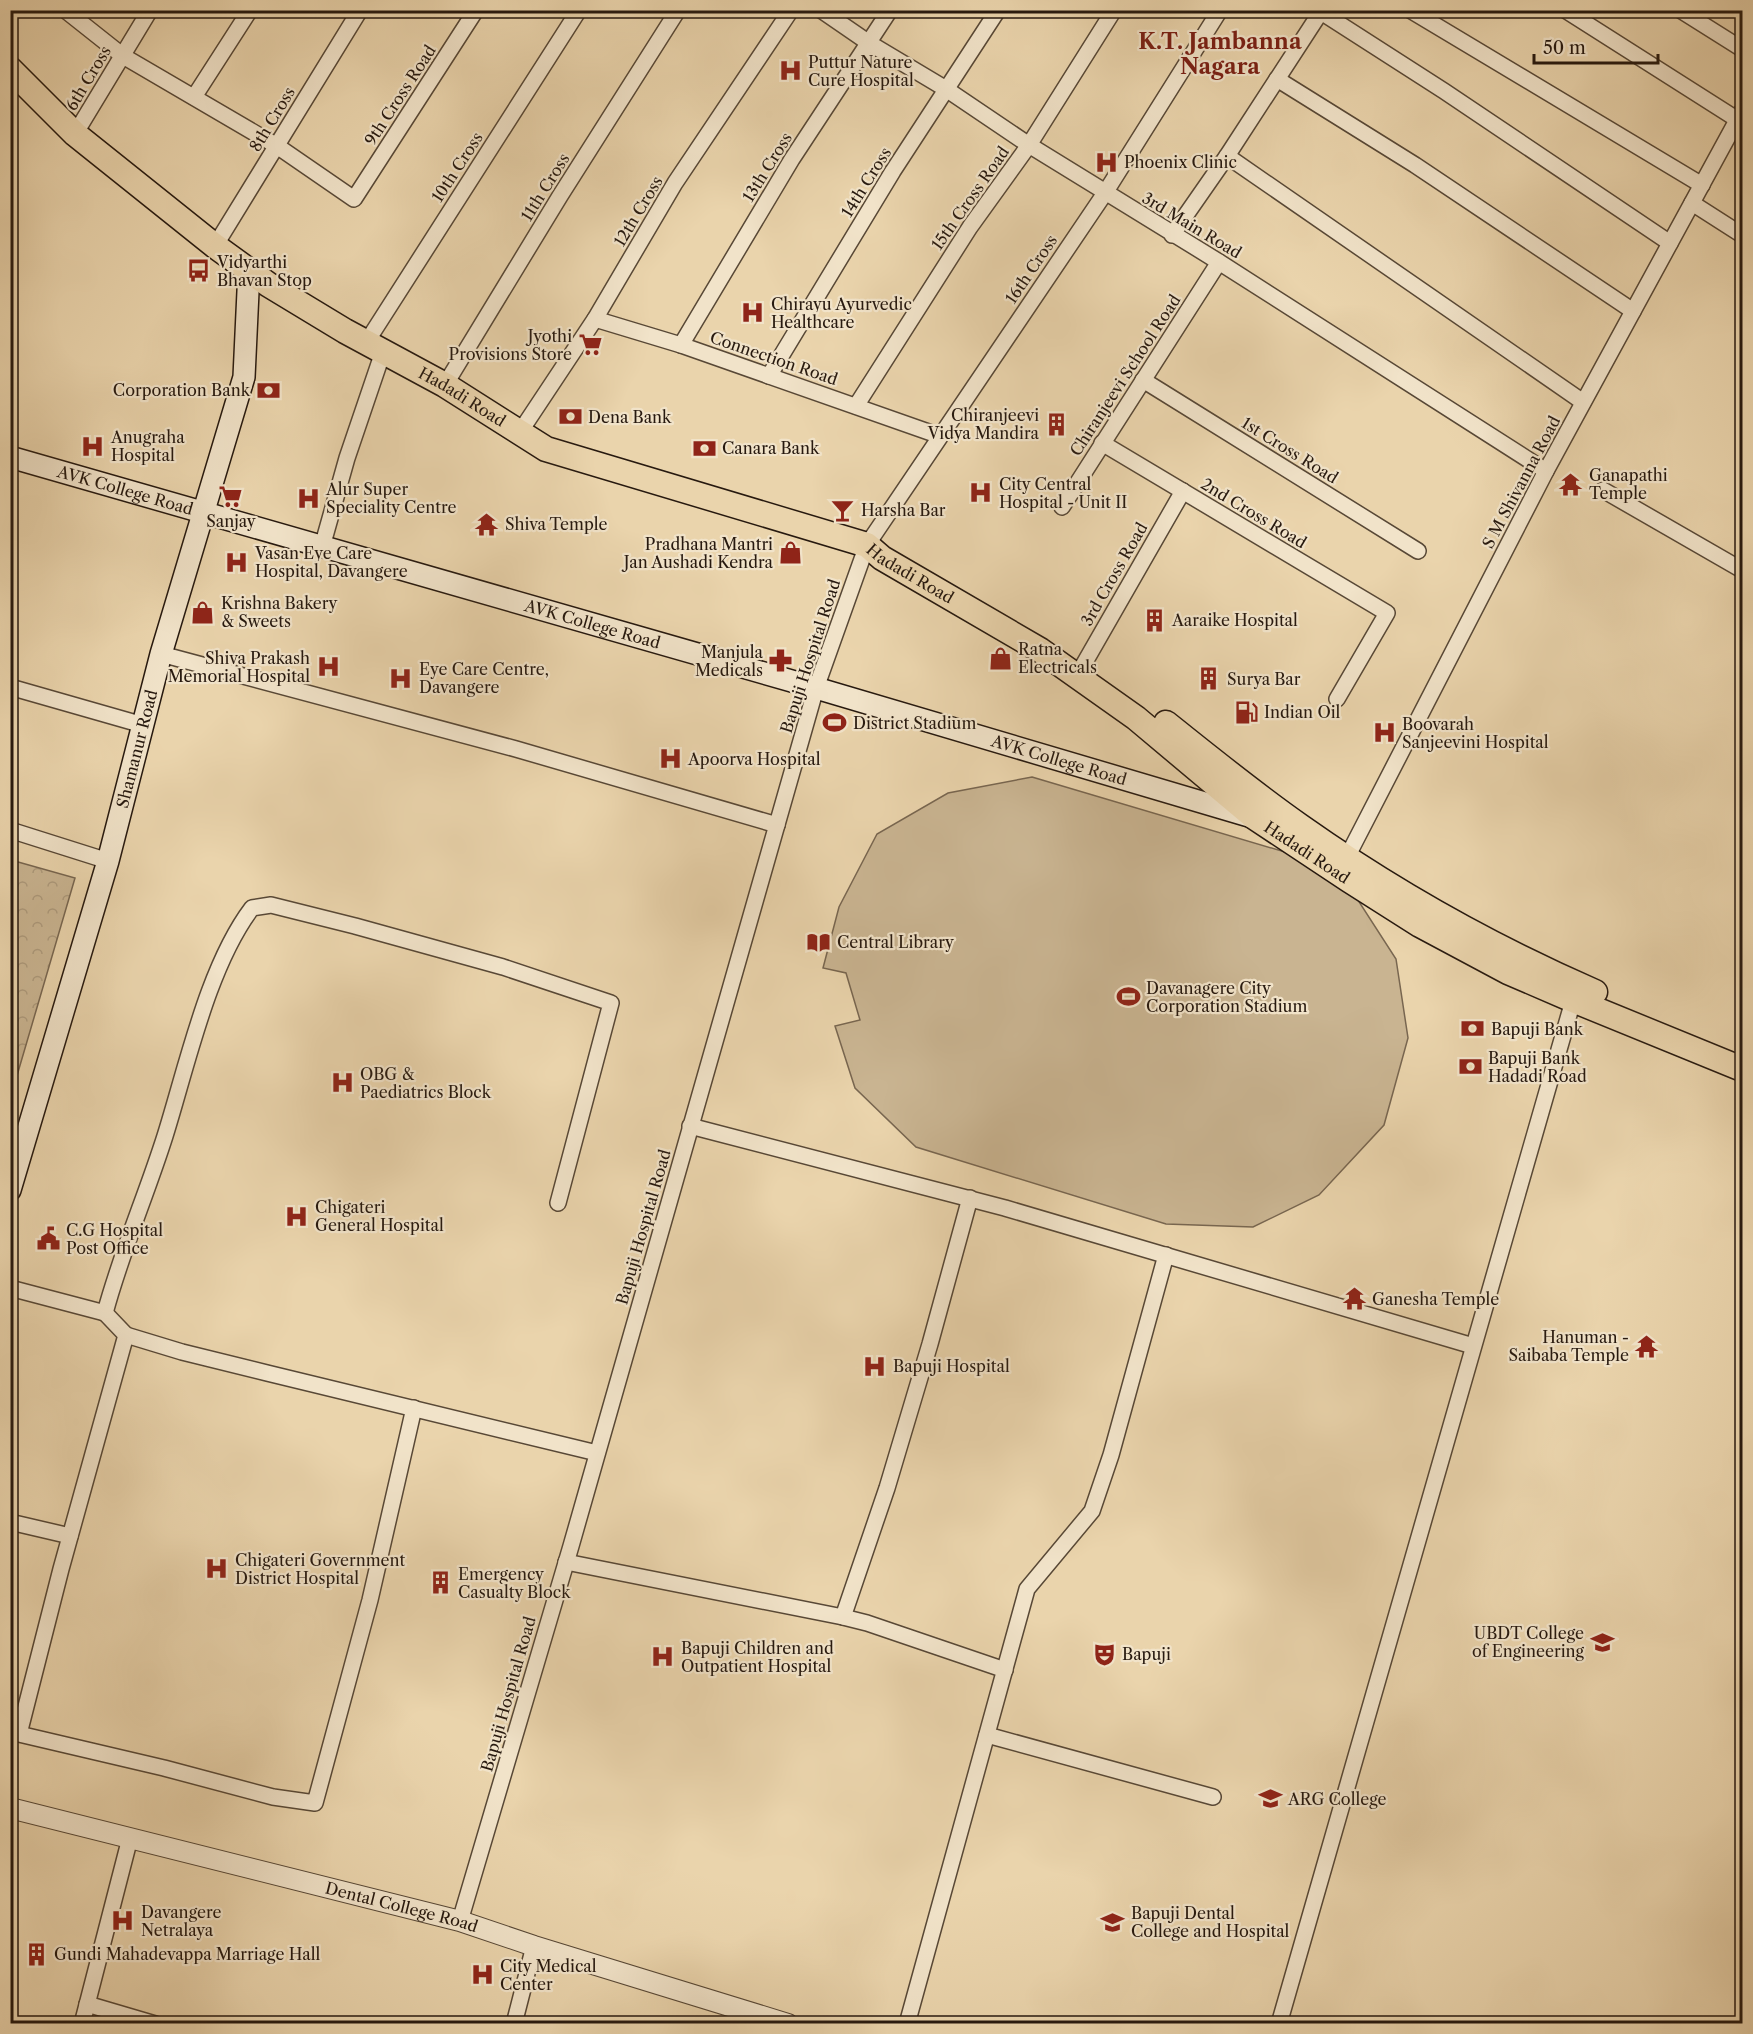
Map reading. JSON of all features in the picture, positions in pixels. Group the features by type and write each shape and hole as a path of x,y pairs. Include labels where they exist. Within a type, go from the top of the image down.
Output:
{"main road":[{"name":"Hadadi Road","path":"10,69 75,134 215,246 278,291 445,386 546,449 867,545 882,558 1040,650 1080,669 1136,718 1208,767 1254,817 1343,865 1445,939 1508,972 1575,992 1743,1069"},
{"name":"Shamanur Road","path":"10,1190 108,861 161,654 244,376 249,270"},
{"name":"AVK College Road","path":"10,457 816,688 1254,817"},
{"path":"1174,793 1208,767 1282,813 1343,865"},
{"path":"1575,992 1743,1052"}],"street":[{"path":"65,10 123,56 277,146"},
{"name":"6th Cross","path":"75,134 150,10"},
{"path":"194,97 250,10"},
{"name":"8th Cross","path":"215,246 360,10"},
{"name":"9th Cross Road","path":"277,146 354,199 476,10"},
{"name":"10th Cross","path":"322,546 375,347 579,10"},
{"name":"11th Cross","path":"445,386 560,196 678,10"},
{"name":"12th Cross","path":"520,432 595,319 675,183 791,10"},
{"name":"3rd Main Road","path":"821,10 869,43 946,89 1029,146 1219,262 1546,471"},
{"name":"13th Cross","path":"681,345 792,159 890,10"},
{"name":"14th Cross","path":"769,376 893,171 998,10"},
{"name":"15th Cross Road","path":"856,406 970,228 1029,146 1114,10"},
{"name":"16th Cross","path":"867,545 1105,193 1220,10"},
{"path":"1410,10 1702,185"},
{"path":"1565,10 1740,116"},
{"path":"1680,10 1743,49"},
{"path":"1172,235 1322,11 1671,243"},
{"path":"1277,79 1415,165 1633,311"},
{"name":"S M Shivanna Road","path":"1343,865 1546,471 1740,116"},
{"path":"1227,156 1583,402"},
{"path":"1692,203 1743,235"},
{"name":"Chiranjeevi School Road","path":"1062,507 1219,262"},
{"name":"Connection Road","path":"595,319 681,345 940,436"},
{"name":"1st Cross Road","path":"1143,380 1418,551"},
{"name":"2nd Cross Road","path":"1102,443 1387,613 1337,699"},
{"path":"1603,490 1743,570"},
{"name":"3rd Cross Road","path":"1080,669 1183,491"},
{"name":"Bapuji Hospital Road","path":"460,1921 566,1562 816,688 867,545"},
{"path":"161,654 504,746 777,825"},
{"path":"10,687 144,725"},
{"path":"10,830 108,861"},
{"path":"105,1313 116,1270 140,1210 213,984 238,927 252,908 271,905 355,926 503,967 611,1003 558,1203"},
{"path":"1279,2024 1575,992"},
{"path":"690,1126 970,1198 1473,1346"},
{"path":"843,1617 897,1455 970,1198"},
{"path":"907,2024 1027,1589 1092,1511 1111,1455 1166,1255"},
{"path":"10,1288 105,1313 126,1335 182,1352 597,1453"},
{"path":"126,1335 18,1734 164,1768 273,1797 315,1803 370,1600 414,1408"},
{"path":"10,1522 70,1536"},
{"path":"566,1562 843,1617 1005,1670"},
{"path":"987,1735 1213,1797"},
{"name":"Dental College Road","path":"10,1808 460,1921 788,2024"},
{"path":"82,2024 130,1838"},
{"path":"514,2024 534,1946"},
{"path":"87,2004 155,2024"}],"green space":[{"name":"Davanagere City Corporation Stadium","path":"1032,777 1295,855 1356,897 1396,959 1408,1038 1384,1125 1319,1195 1253,1227 1166,1224 916,1147 855,1088 835,1026 860,1020 846,973 823,968 839,907 877,834 948,793"},
{"path":"10,860 75,878 11,1096"}],"place":[{"name":"Puttur Nature Cure Hospital","path":"790,71"},
{"name":"Phoenix Clinic","path":"1106,162"},
{"name":"Vidyarthi Bhavan Stop","path":"199,271"},
{"name":"Chirayu Ayurvedic Healthcare","path":"753,313"},
{"name":"Jyothi Provisions Store","path":"590,345"},
{"name":"Corporation Bank","path":"268,390"},
{"name":"Dena Bank","path":"570,417"},
{"name":"Chiranjeevi Vidya Mandira","path":"1057,424"},
{"name":"Anugraha Hospital","path":"93,446"},
{"name":"Canara Bank","path":"704,448"},
{"name":"Ganapathi Temple","path":"1571,484"},
{"name":"City Central Hospital - Unit II","path":"981,493"},
{"name":"Sanjay","path":"231,496"},
{"name":"Alur Super Speciality Centre","path":"308,498"},
{"name":"Harsha Bar","path":"843,510"},
{"name":"Shiva Temple","path":"487,524"},
{"name":"Pradhana Mantri Jan Aushadi Kendra","path":"791,553"},
{"name":"Vasan Eye Care Hospital, Davangere","path":"237,562"},
{"name":"Krishna Bakery & Sweets","path":"203,612"},
{"name":"Aaraike Hospital","path":"1154,620"},
{"name":"Ratna Electricals","path":"1000,658"},
{"name":"Manjula Medicals","path":"781,661"},
{"name":"Shiva Prakash Memorial Hospital","path":"328,667"},
{"name":"Eye Care Centre, Davangere","path":"401,678"},
{"name":"Surya Bar","path":"1209,679"},
{"name":"Indian Oil","path":"1246,712"},
{"name":"District Stadium","path":"835,723"},
{"name":"Boovarah Sanjeevini Hospital","path":"1384,733"},
{"name":"Apoorva Hospital","path":"670,759"},
{"name":"Central Library","path":"819,942"},
{"name":"Davanagere City Corporation Stadium","path":"1128,997"},
{"name":"Bapuji Bank","path":"1473,1029"},
{"name":"Bapuji Bank Hadadi Road","path":"1470,1067"},
{"name":"OBG & Paediatrics Block","path":"342,1083"},
{"name":"Chigateri General Hospital","path":"297,1216"},
{"name":"C.G Hospital Post Office","path":"48,1239"},
{"name":"Ganesha Temple","path":"1354,1299"},
{"name":"Hanuman - Saibaba Temple","path":"1647,1346"},
{"name":"Bapuji Hospital","path":"875,1366"},
{"name":"Chigateri Government District Hospital","path":"217,1569"},
{"name":"Emergency Casualty Block","path":"440,1583"},
{"name":"UBDT College of Engineering","path":"1602,1642"},
{"name":"Bapuji","path":"1104,1654"},
{"name":"Bapuji Children and Outpatient Hospital","path":"663,1657"},
{"name":"ARG College","path":"1270,1799"},
{"name":"Davangere Netralaya","path":"123,1921"},
{"name":"Bapuji Dental College and Hospital","path":"1113,1922"},
{"name":"Gundi Mahadevappa Marriage Hall","path":"36,1954"},
{"name":"City Medical Center","path":"482,1975"}],"district":[{"name":"K.T. Jambanna Nagara","path":"1220,54"}]}
